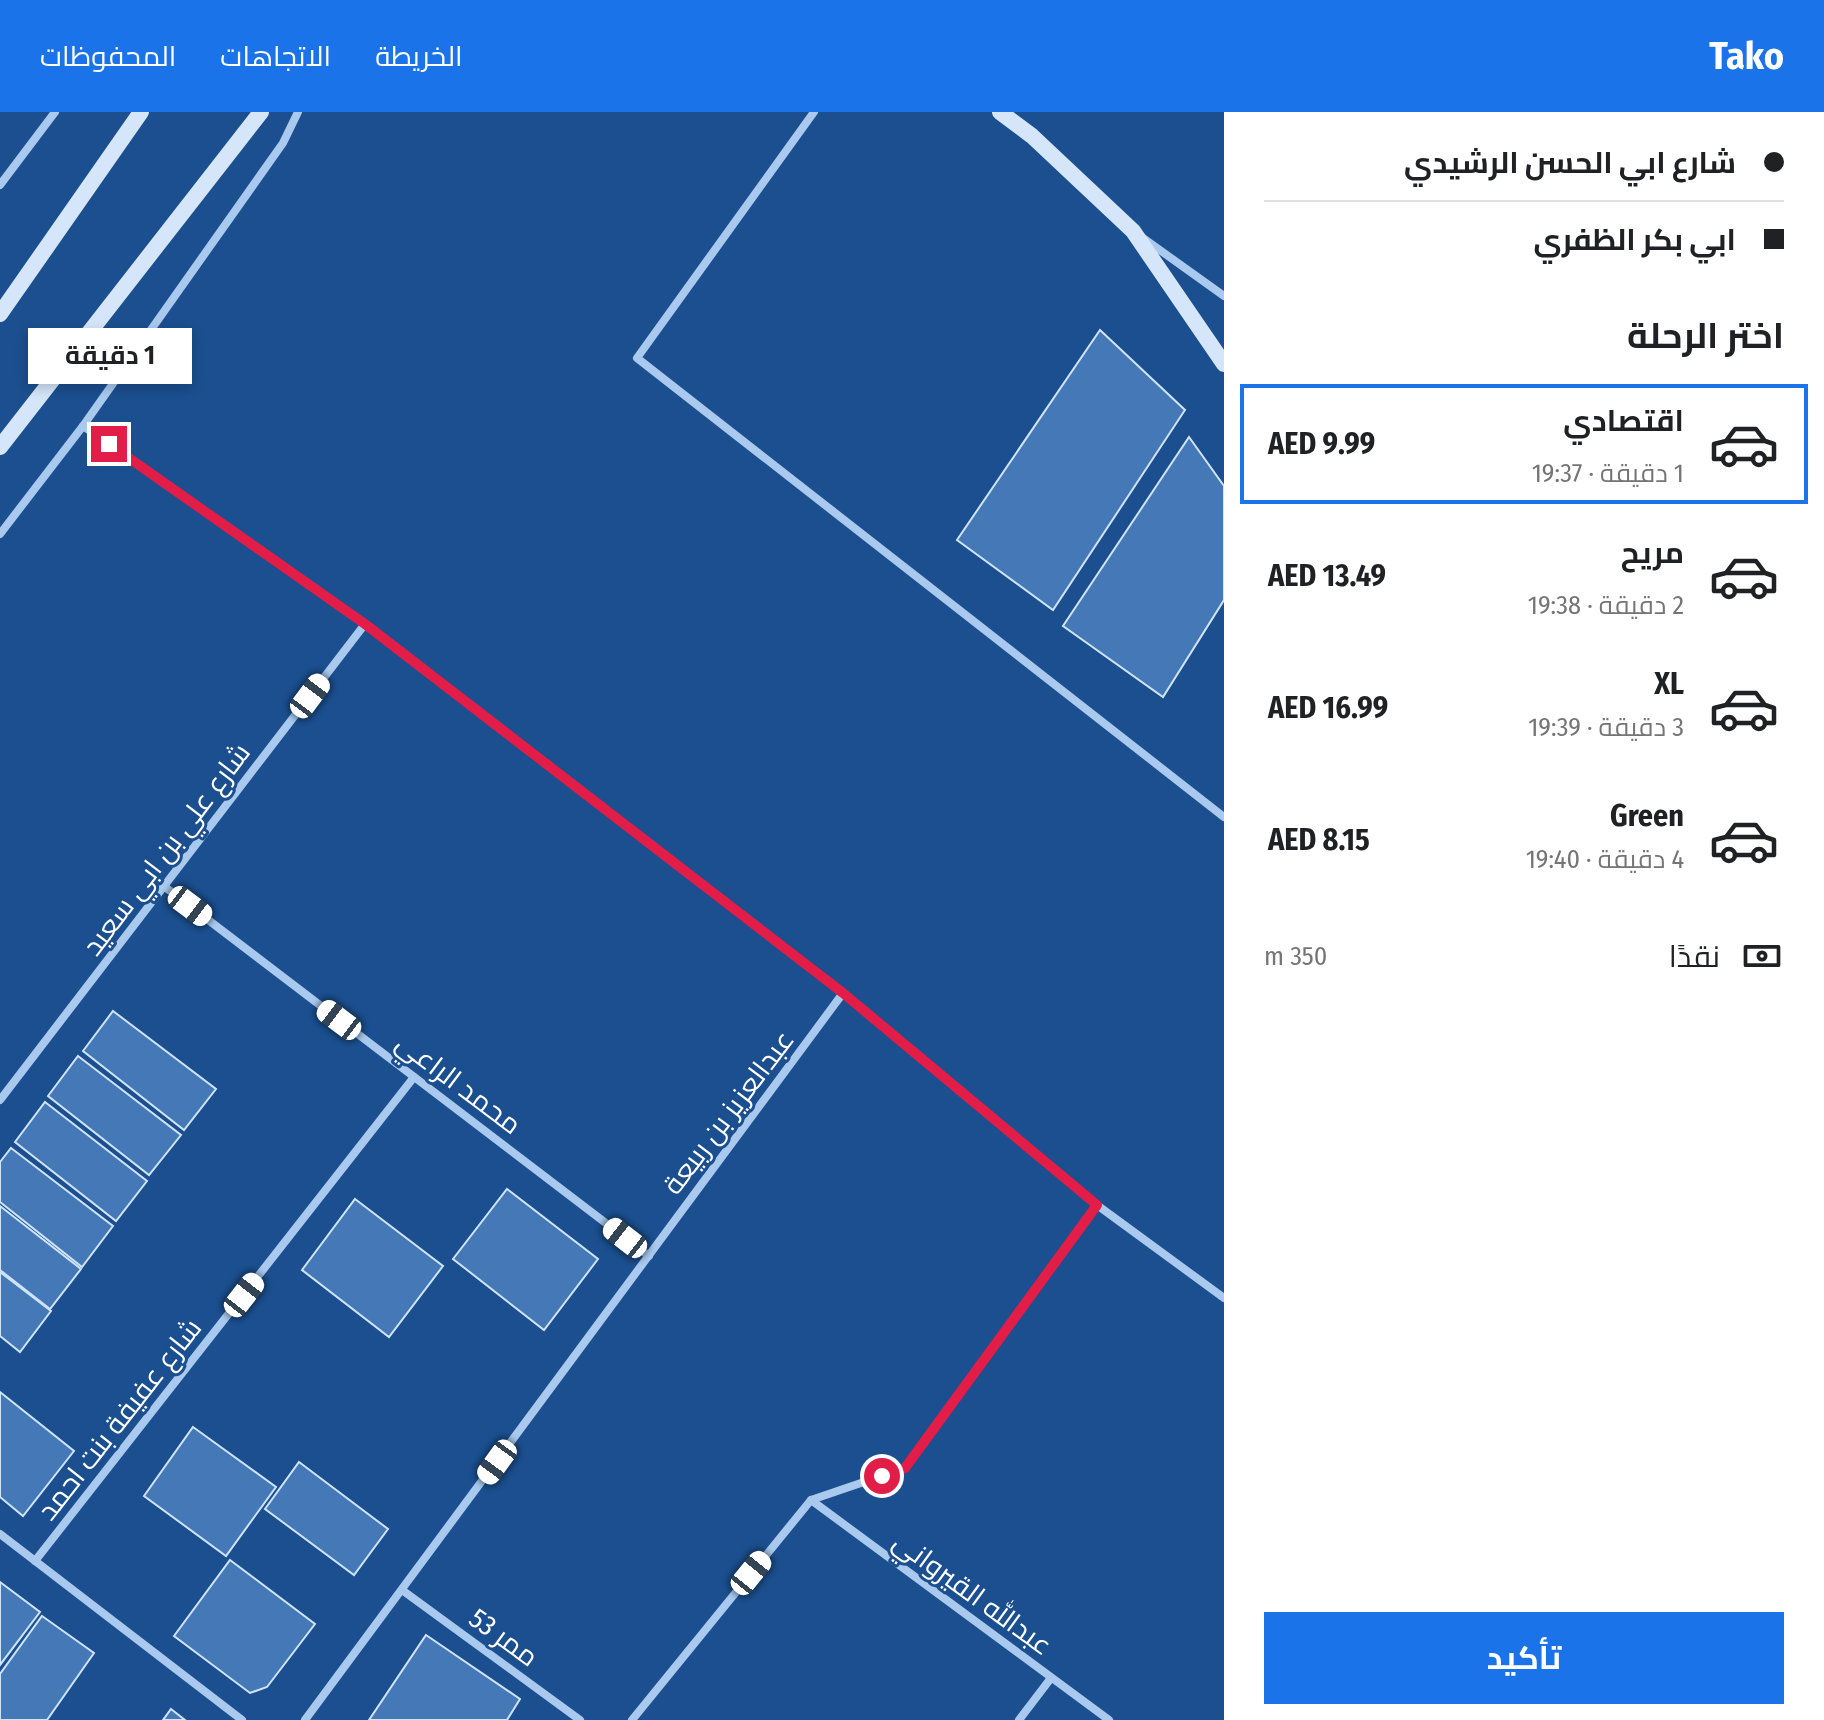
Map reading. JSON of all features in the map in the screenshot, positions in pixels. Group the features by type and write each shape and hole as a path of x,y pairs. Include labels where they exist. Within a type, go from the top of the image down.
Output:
{"main road":[{"path":"0,314 141,112"},
{"path":"0,447 261,112"},
{"path":"1000,112 1032,136 1133,231 1224,364"}],"street":[{"path":"0,185 55,112"},
{"path":"0,534 83,426 283,143 298,112"},
{"path":"814,112 637,358 1224,817"},
{"path":"1133,231 1224,296"},
{"path":"83,426 365,624 843,993 1097,1205 1224,1298"},
{"name":"شارع علي بن ابي سعيد","path":"0,1100 365,624"},
{"name":"محمد الراعي","path":"165,887 649,1256"},
{"name":"عبدالعزيز بن ربيعة","path":"305,1720 843,993"},
{"name":"شارع عفيفة بنت احمد","path":"35,1561 414,1077"},
{"path":"632,1720 811,1500 905,1468 1097,1205"},
{"name":"عبدالله القيرواني","path":"811,1500 1109,1720"},
{"path":"0,1534 242,1720"},
{"name":"ممر 53","path":"402,1590 580,1720"},
{"path":"1019,1720 1051,1678"}],"building":[{"path":"1100,330 1185,410 1053,610 957,540"},
{"path":"1189,437 1224,486 1224,600 1163,697 1063,626"},
{"path":"113,1011 216,1089 184,1130 83,1051"},
{"path":"78,1056 181,1135 149,1175 48,1096"},
{"path":"45,1102 147,1181 116,1221 15,1142"},
{"path":"11,1148 113,1226 82,1267 0,1202 0,1162"},
{"path":"507,1189 598,1259 544,1330 453,1259"},
{"path":"355,1199 443,1266 389,1337 302,1270"},
{"path":"0,1206 81,1269 50,1309 0,1270"},
{"path":"0,1272 51,1311 20,1352 0,1336"},
{"path":"0,1392 74,1451 23,1516 0,1497"},
{"path":"193,1427 276,1487 226,1556 144,1496"},
{"path":"299,1462 388,1529 354,1575 265,1509"},
{"path":"230,1560 315,1624 267,1687 250,1693 174,1636"},
{"path":"0,1582 40,1612 0,1665"},
{"path":"42,1616 94,1653 47,1720 0,1720 0,1674"},
{"path":"426,1635 520,1699 507,1720 369,1720"},
{"path":"171,1709 185,1720 163,1720"}],"route":[{"path":"109,444 365,624 843,993 1097,1205 905,1468 882,1476"}]}
